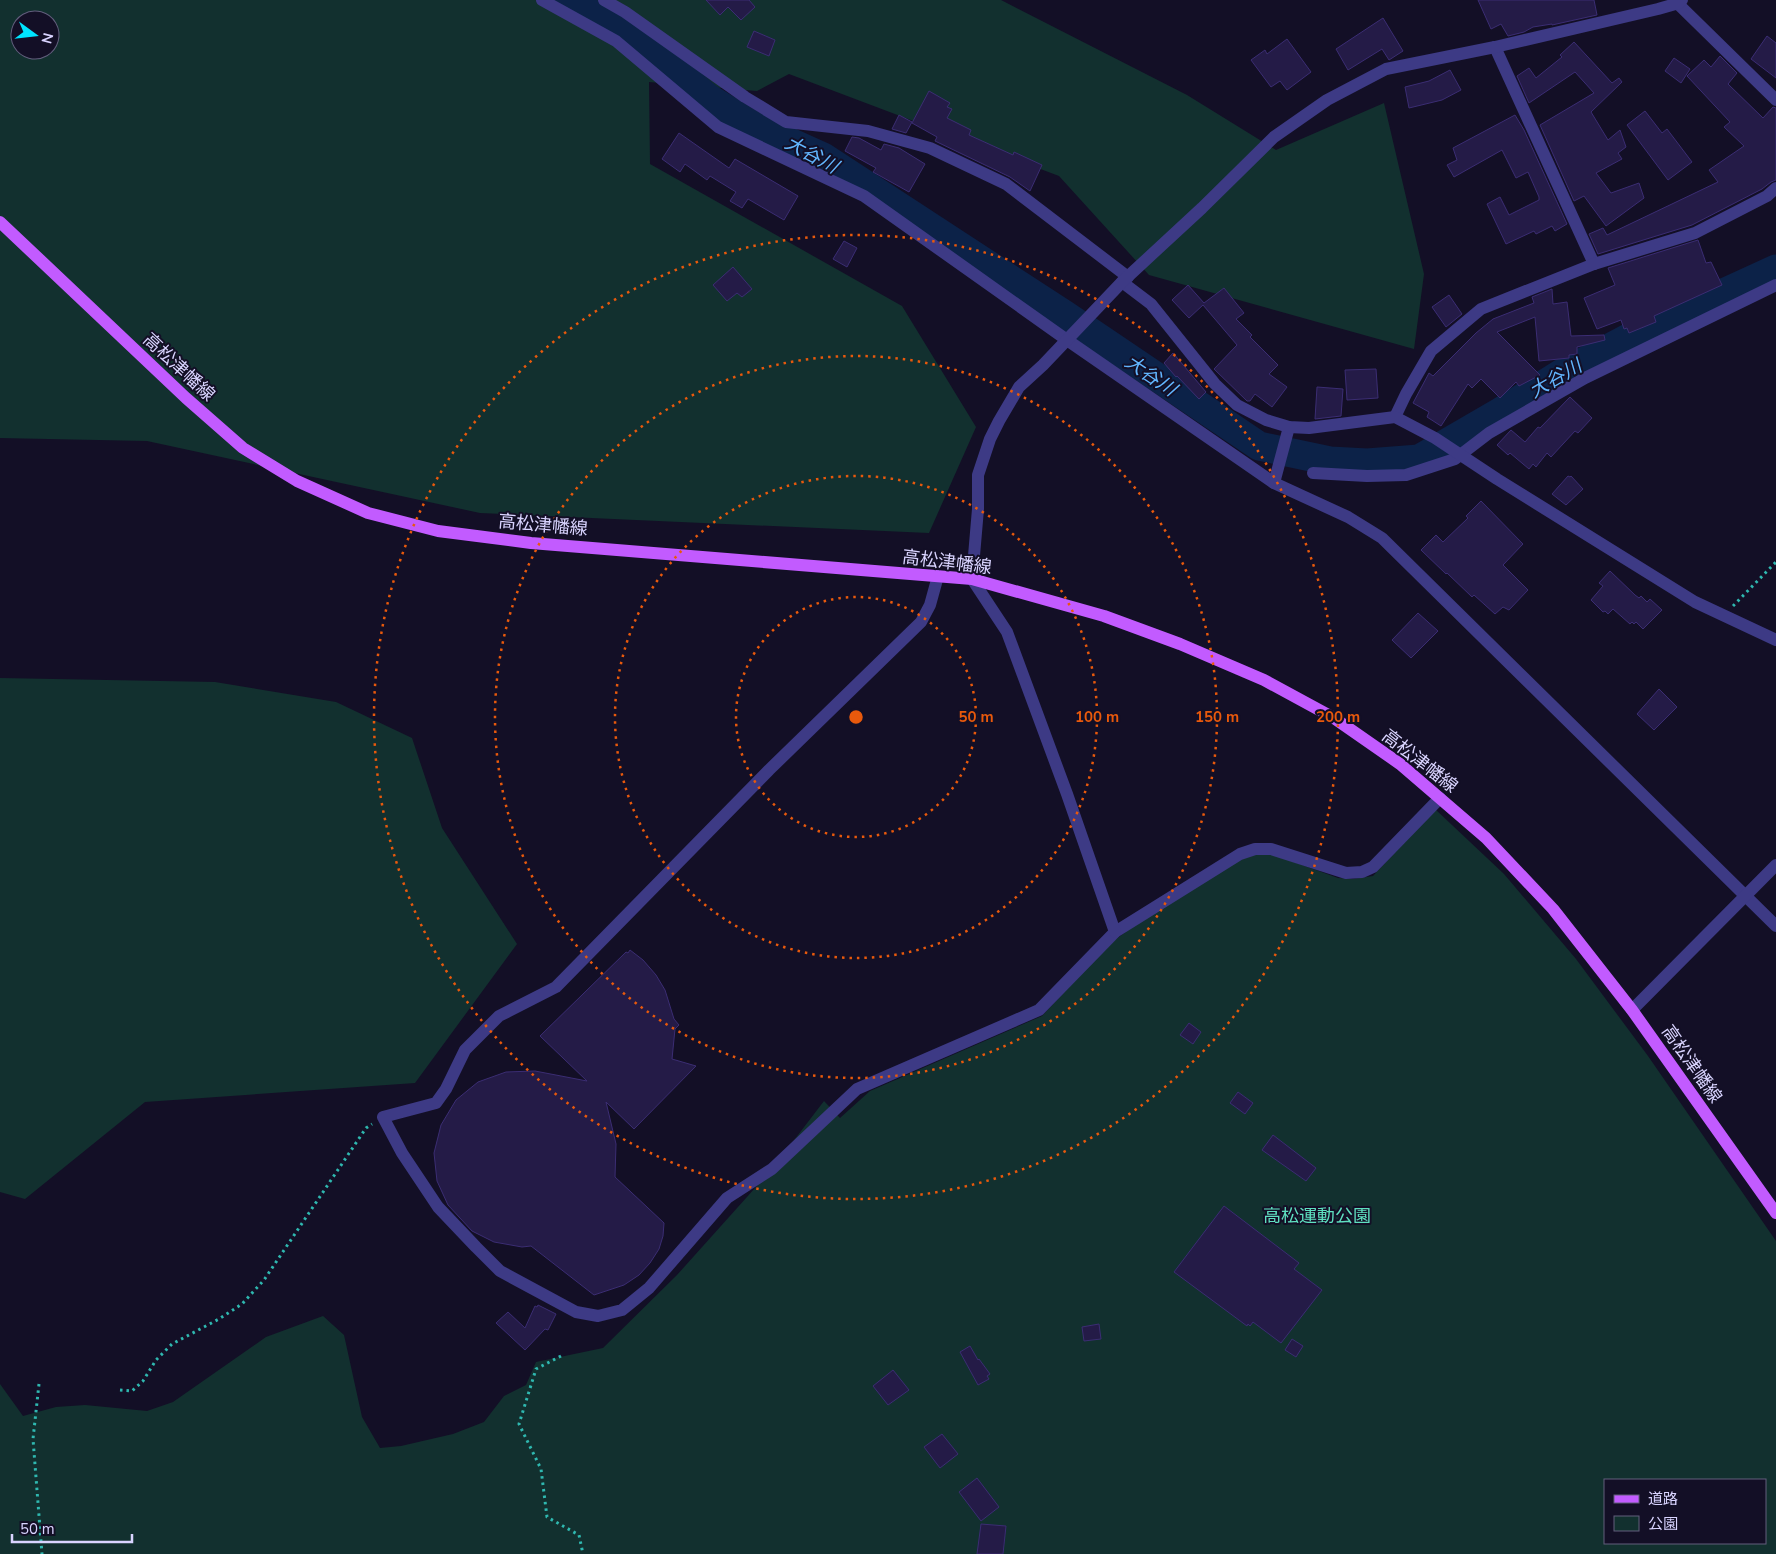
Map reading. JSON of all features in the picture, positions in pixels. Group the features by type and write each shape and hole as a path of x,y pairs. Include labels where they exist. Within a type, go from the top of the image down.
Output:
{"main road":[{"name":"高松津幡線","path":"0,222 186,398 243,448 297,481 368,513 438,531 531,543 972,579 1104,616 1187,646 1264,680 1334,718 1400,764 1486,838 1553,909 1632,1010 1776,1213"}],"street":[{"path":"542,0 616,41 718,127 864,196 1068,339 1275,479 1348,517 1382,538 1776,926"},
{"path":"604,0 626,12 745,97 786,122 868,131 895,138 930,148 1006,184 1125,279 1151,304 1215,384 1236,405 1266,420 1289,427 1309,428 1395,417 1435,438 1695,602 1776,640"},
{"path":"1115,932 1067,794 1007,632 972,579 978,509 978,475 990,439 1020,387 1125,279 1202,208 1274,137 1327,100 1386,69 1495,48 1679,1 1750,76 1776,100"},
{"path":"1495,48 1594,264"},
{"path":"1395,417 1431,351 1481,309 1594,264 1695,233 1767,196 1776,188"},
{"path":"1313,473 1367,476 1406,474 1455,459 1458,453 1489,433 1585,378 1776,285"},
{"path":"1275,479 1289,427"},
{"path":"938,576 930,605 921,622 769,770 556,987 499,1016 465,1050 446,1089 436,1103 382,1117 402,1153 438,1207 500,1270 531,1289 576,1312 598,1316 622,1310 649,1288 727,1198 772,1169 858,1089 1039,1010 1115,932 1240,854 1255,849 1271,850 1346,873 1362,872 1373,867 1440,798"},
{"path":"1632,1010 1776,865"}],"path":[{"path":"1723,615 1776,562"},
{"path":"120,1390 132,1391 143,1381 156,1360 172,1344 219,1319 242,1304 264,1280 366,1128 382,1117"},
{"path":"561,1356 536,1369 518,1424 542,1470 547,1517 579,1535 583,1554"},
{"path":"39,1384 33,1439 42,1554"}],"green space":[{"path":"0,0 1001,0 1187,95 1276,150 1384,103 1424,274 1414,349 1149,275 1059,176 789,74 757,91 649,82 650,164 902,306 976,427 929,533 480,513 147,441 0,438"},
{"path":"0,678 215,682 336,702 412,738 442,828 517,944 415,1083 145,1102 25,1199 0,1192"},
{"name":"高松運動公園","path":"1435,809 1504,874 1576,959 1648,1056 1776,1241 1776,1554 0,1554 0,1384 23,1416 56,1407 85,1405 147,1411 173,1402 266,1337 323,1316 344,1335 362,1417 380,1448 401,1446 453,1434 484,1422 504,1396 526,1385 536,1362 603,1348 677,1275 772,1169 824,1101 840,1118 870,1091 1042,1016 1108,945 1161,906 1243,856 1269,853 1338,878 1353,879 1373,876"}],"building":[{"path":"706,0 749,0 755,7 741,20 728,7 720,15"},
{"path":"1478,0 1594,0 1597,15 1552,25 1533,27 1524,32 1508,36 1501,24 1491,29"},
{"path":"1383,18 1403,51 1389,60 1382,49 1348,70 1336,49"},
{"path":"754,31 775,40 769,56 747,47"},
{"path":"1767,36 1776,43 1776,78 1751,59"},
{"path":"1287,39 1311,72 1287,90 1280,81 1271,87 1251,60 1265,50 1267,54"},
{"path":"1574,42 1612,83 1619,78 1622,82 1591,112 1608,140 1620,130 1626,147 1618,153 1622,159 1596,173 1611,193 1639,183 1644,198 1606,226 1584,196 1574,201 1540,125 1594,93 1575,72 1529,103 1517,76 1529,68 1536,78 1562,57 1560,55"},
{"path":"1720,56 1737,73 1728,84 1763,118 1773,107 1776,108 1776,180 1692,225 1598,254 1589,234 1603,228 1607,235 1718,182 1709,170 1744,146 1724,127 1730,122 1687,76 1704,60 1711,67"},
{"path":"1674,58 1690,69 1681,83 1665,71"},
{"path":"1450,70 1461,90 1442,100 1409,108 1405,87 1429,81"},
{"path":"929,91 950,103 947,107 952,109 947,118 971,130 969,135 1013,155 1014,152 1042,165 1030,191 1010,177 935,141 937,137 912,123"},
{"path":"1645,111 1662,133 1667,129 1692,162 1668,180 1627,125"},
{"path":"899,115 912,122 906,133 892,129"},
{"path":"1515,115 1524,130 1567,224 1555,231 1552,226 1536,234 1534,231 1506,244 1487,204 1500,197 1509,215 1539,200 1528,172 1516,178 1502,150 1454,177 1447,165 1457,160 1453,148"},
{"path":"679,133 729,168 735,159 798,196 784,220 748,199 742,208 730,201 736,192 710,176 707,180 685,164 680,172 662,159"},
{"path":"852,137 859,138 881,150 884,144 899,148 925,164 909,192 873,172 876,168 845,151"},
{"path":"1698,240 1706,263 1711,262 1722,285 1654,316 1656,322 1629,333 1627,328 1624,329 1621,320 1597,329 1584,298 1615,285 1608,268"},
{"path":"844,241 857,248 847,267 833,259"},
{"path":"733,267 752,289 742,297 737,293 727,301 713,285"},
{"path":"1188,285 1204,303 1224,288 1244,313 1236,319 1252,335 1250,337 1278,365 1269,374 1287,387 1272,407 1255,394 1250,401 1247,401 1214,369 1237,345 1203,305 1189,318 1172,300"},
{"path":"1552,289 1553,304 1567,302 1571,336 1604,335 1605,340 1577,347 1577,354 1569,355 1569,358 1539,361 1535,317 1497,332 1540,375 1519,386 1516,382 1500,398 1481,379 1472,388 1468,384 1441,426 1427,417 1429,412 1413,403 1429,373 1433,376 1476,333 1493,319 1534,303 1532,297"},
{"path":"1449,295 1462,314 1446,327 1432,307"},
{"path":"1173,353 1206,392 1199,399 1164,363"},
{"path":"1376,369 1378,398 1347,400 1345,370"},
{"path":"1317,387 1343,389 1341,416 1315,419"},
{"path":"1570,397 1592,418 1578,433 1575,431 1551,457 1547,453 1536,467 1533,464 1529,469 1497,445 1511,430 1525,442"},
{"path":"1568,476 1571,476 1583,489 1566,505 1552,494"},
{"path":"1481,501 1523,544 1503,565 1528,590 1509,610 1503,607 1495,614 1474,595 1472,597 1421,550 1436,535 1443,542 1468,518 1466,516"},
{"path":"1610,571 1639,598 1641,596 1647,602 1650,599 1662,610 1643,629 1636,622 1630,624 1613,609 1608,614 1605,611 1603,612 1591,600 1603,586 1599,583"},
{"path":"1418,613 1438,631 1411,658 1392,640"},
{"path":"1659,689 1677,707 1654,730 1637,714"},
{"path":"630,950 643,960 656,975 665,990 674,1019 679,1025 675,1029 672,1059 696,1066 634,1129 606,1102 616,1144 615,1177 664,1223 659,1249 639,1275 624,1285 594,1295 531,1246 522,1247 494,1242 472,1231 448,1205 437,1181 434,1153 441,1125 456,1100 478,1082 506,1072 535,1071 587,1081 540,1036"},
{"path":"1189,1023 1201,1032 1193,1044 1180,1035"},
{"path":"1238,1092 1253,1103 1245,1114 1230,1103"},
{"path":"1273,1135 1316,1168 1306,1181 1262,1150"},
{"path":"1224,1206 1299,1263 1294,1269 1322,1290 1281,1343 1253,1322 1250,1326 1248,1324 1247,1326 1174,1272"},
{"path":"538,1305 556,1314 548,1330 545,1329 525,1350 496,1323 508,1312 525,1328 535,1306 537,1307"},
{"path":"1099,1324 1101,1339 1084,1341 1082,1327"},
{"path":"1292,1339 1303,1346 1296,1357 1285,1350"},
{"path":"970,1346 978,1360 990,1374 987,1376 989,1379 978,1385 960,1352"},
{"path":"893,1370 909,1390 888,1405 873,1386"},
{"path":"942,1434 958,1454 940,1468 924,1447"},
{"path":"977,1478 999,1507 981,1521 959,1492"},
{"path":"981,1524 1006,1526 1003,1554 977,1554"}],"waterway":[{"name":"大谷川","path":"567,0 643,42 707,97 752,125 823,157 1065,315 1259,446 1330,461 1367,463 1419,459 1562,373 1647,328 1776,269"}]}
